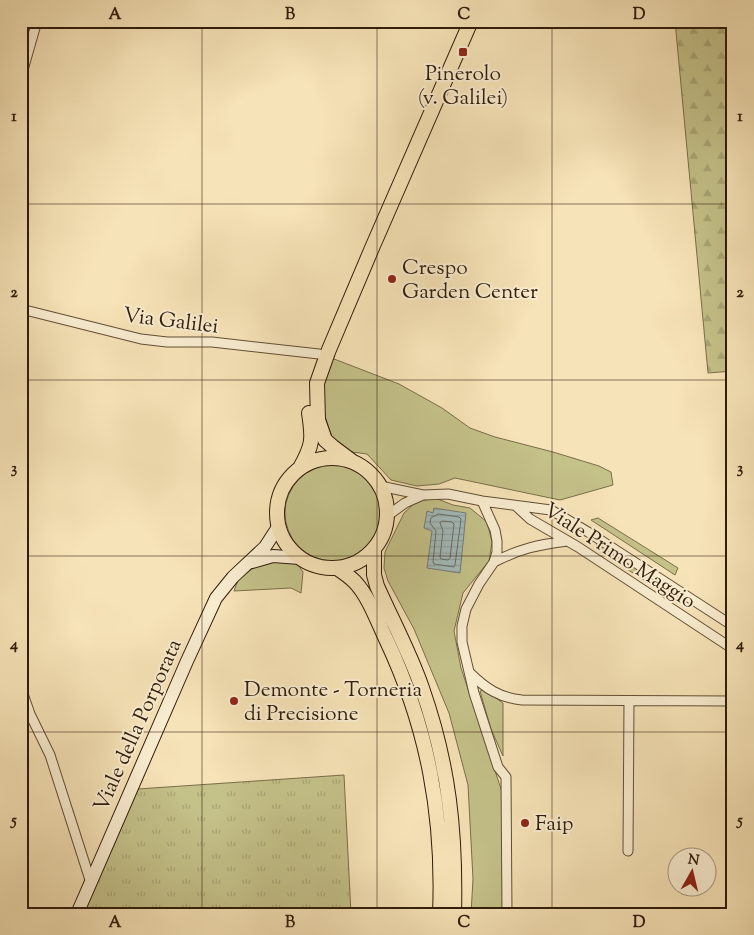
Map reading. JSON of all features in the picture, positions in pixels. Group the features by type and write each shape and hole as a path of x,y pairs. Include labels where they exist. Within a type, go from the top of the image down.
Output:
{"main road":[{"path":"300,468 309,453 312,443 308,392 319,354 462,21"},
{"path":"353,462 327,458 313,461 300,468 288,479 280,494 276,510 278,527 283,539 300,558 311,564 324,568 337,568 357,562 374,549 383,533 387,516 386,500 380,486 368,472 325,440 318,420 317,383 320,370 471,21"},
{"path":"374,549 374,576 377,586 422,686 442,755 450,797 454,835 454,914"},
{"path":"337,568 355,582 373,612 409,692 420,726 428,758 440,837 440,914"}],"street":[{"path":"21,76 37,21"},
{"name":"Via Galilei","path":"21,309 142,338 167,342 212,342 319,354"},
{"path":"380,486 423,495"},
{"name":"Viale Primo Maggio","path":"423,495 448,494 482,501 551,510 733,626"},
{"path":"387,516 406,503 423,495"},
{"path":"482,501 495,530 498,552 494,562 478,584 466,609 462,626 462,642 474,694 498,767 506,777 506,914"},
{"name":"Viale Primo Maggio","path":"516,506 530,519 578,547 733,649"},
{"name":"Viale della Porporata","path":"77,914 187,660 216,598 233,577 265,547 278,527"},
{"path":"578,547 588,532"},
{"path":"494,562 530,546 568,541"},
{"path":"250,563 272,556 300,558"},
{"path":"469,673 483,686 510,699 733,701"},
{"path":"21,688 30,714 50,755 91,883"},
{"path":"628,851 629,701"}],"green space":[{"path":"675,21 733,21 733,371 708,373"},
{"path":"329,357 399,384 442,408 470,428 495,437 599,466 611,472 613,485 560,500 455,478 439,484 417,486 391,480 367,454 352,452 333,440 322,407 322,376"},
{"path":"333,465 351,469 367,479 377,495 381,513 377,531 367,547 351,557 333,561 315,557 299,547 289,531 285,513 289,495 299,479 315,469"},
{"path":"435,498 453,505 470,508 487,522 492,542 489,561 463,593 454,631 461,668 502,792 503,914 471,914 473,879 468,785 449,713 414,629 388,581 384,568 385,552 404,513 416,502"},
{"path":"598,518 678,568 675,575 591,520"},
{"path":"597,543 651,576 647,582 596,549"},
{"path":"279,558 296,562 303,572 301,593 291,588 234,591 238,580 260,563"},
{"path":"484,690 503,703 503,756 491,729 480,691"},
{"path":"344,775 351,914 84,914 138,789"}],"water":[{"path":"434,508 466,513 460,573 427,568 432,531 424,528 427,511 433,513"}],"place":[{"name":"Pinerolo (v. Galilei)","path":"463,52"},
{"name":"Crespo Garden Center","path":"392,279"},
{"name":"Demonte - Torneria di Precisione","path":"234,701"},
{"name":"Faip","path":"525,823"}]}
